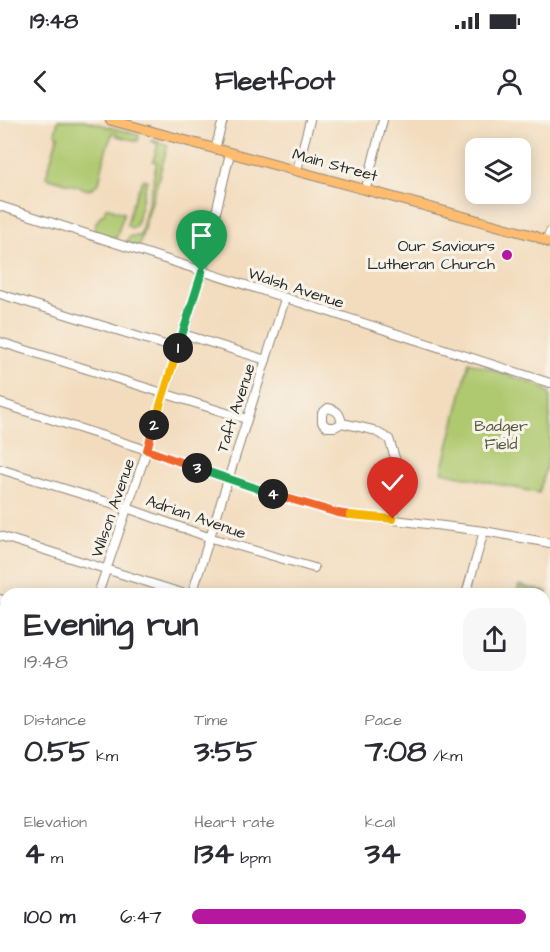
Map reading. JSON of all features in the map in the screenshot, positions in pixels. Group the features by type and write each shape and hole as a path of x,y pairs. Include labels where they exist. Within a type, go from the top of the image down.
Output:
{"main road":[{"name":"Main Street","path":"110,120 136,123 215,149 549,238"}],"street":[{"path":"215,149 223,120"},
{"path":"297,170 310,120"},
{"path":"366,188 383,120"},
{"name":"Wilson Avenue","path":"100,588 147,450 202,272 230,153"},
{"name":"Walsh Avenue","path":"0,206 550,383"},
{"path":"0,294 178,349"},
{"name":"Taft Avenue","path":"194,588 285,299"},
{"path":"183,334 266,360"},
{"path":"0,342 246,419"},
{"path":"0,403 338,513 484,531 550,543"},
{"path":"342,423 373,430 389,440 395,458 393,519"},
{"name":"Adrian Avenue","path":"0,469 127,508 208,537 314,568"},
{"path":"468,588 484,531"},
{"path":"0,536 165,588"}],"green space":[{"path":"58,120 84,120 139,135 138,141 116,136 113,132 106,150 99,183 89,190 46,177 58,135 55,133"},
{"path":"152,139 168,145 139,247 126,243 126,241 131,236 140,236 157,162 153,161 158,144 151,141"},
{"path":"143,179 147,180 136,226 131,228 127,225 132,205"},
{"path":"106,207 124,213 116,239 94,233 95,225 104,214"},
{"name":"Badger Field","path":"469,362 540,386 550,393 550,451 539,493 442,472"}],"place":[{"name":"Our Saviours Lutheran Church","path":"507,255"}],"route":[{"path":"202,272 147,450 228,479 338,513 393,519"}]}
